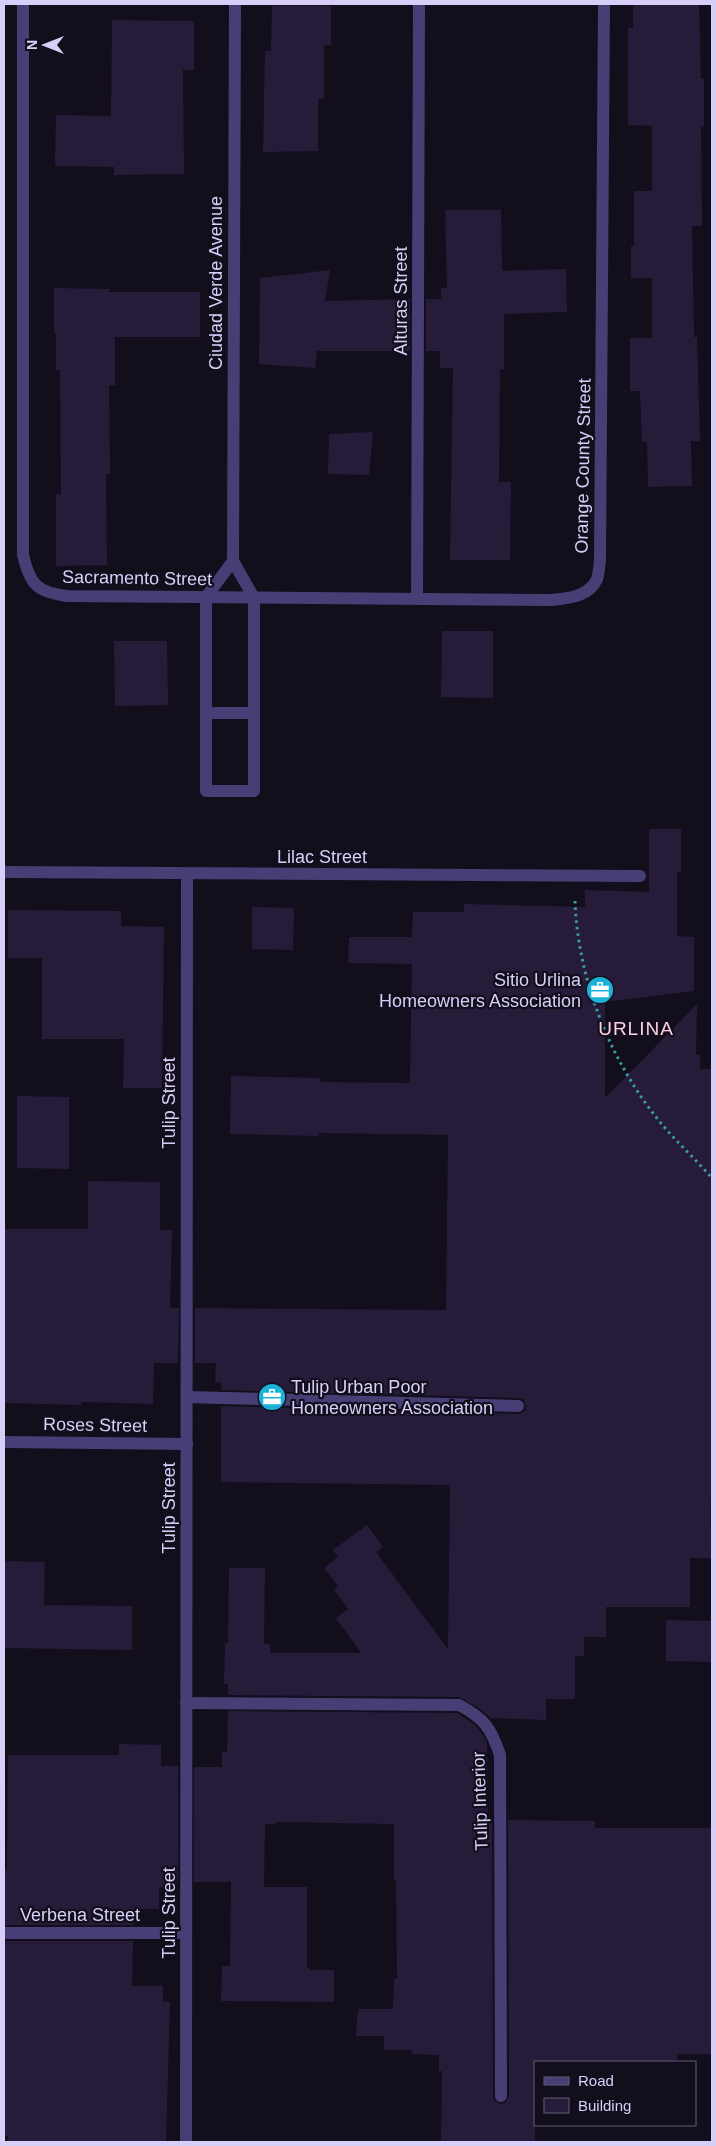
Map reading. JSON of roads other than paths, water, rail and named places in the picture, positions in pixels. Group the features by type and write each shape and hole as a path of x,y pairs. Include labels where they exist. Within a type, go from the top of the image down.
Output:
{"street":[{"name":"Sacramento Street","path":"23,4 23,555 27,573 34,585 48,593 67,596 254,598"},
{"name":"Ciudad Verde Avenue","path":"206,598 206,791 254,791 254,598 233,561 234,4"},
{"name":"Alturas Street","path":"417,599 419,4"},
{"name":"Orange County Street","path":"254,598 552,600 586,593 597,579 600,550 604,4"},
{"path":"206,598 233,561"},
{"path":"206,713 254,713"},
{"name":"Lilac Street","path":"4,872 640,876"},
{"name":"Tulip Street","path":"186,2142 187,874"},
{"path":"187,1397 518,1406"},
{"name":"Roses Street","path":"4,1442 187,1444"},
{"name":"Tulip Interior","path":"186,1703 459,1705 478,1716 493,1734 500,1755 500,2096"},
{"name":"Verbena Street","path":"4,1933 186,1933"}],"place":[{"name":"Sitio Urlina Homeowners Association","path":"600,990"},
{"name":"Tulip Urban Poor Homeowners Association","path":"272,1397"}],"district":[{"name":"URLINA","path":"636,1028"}]}
